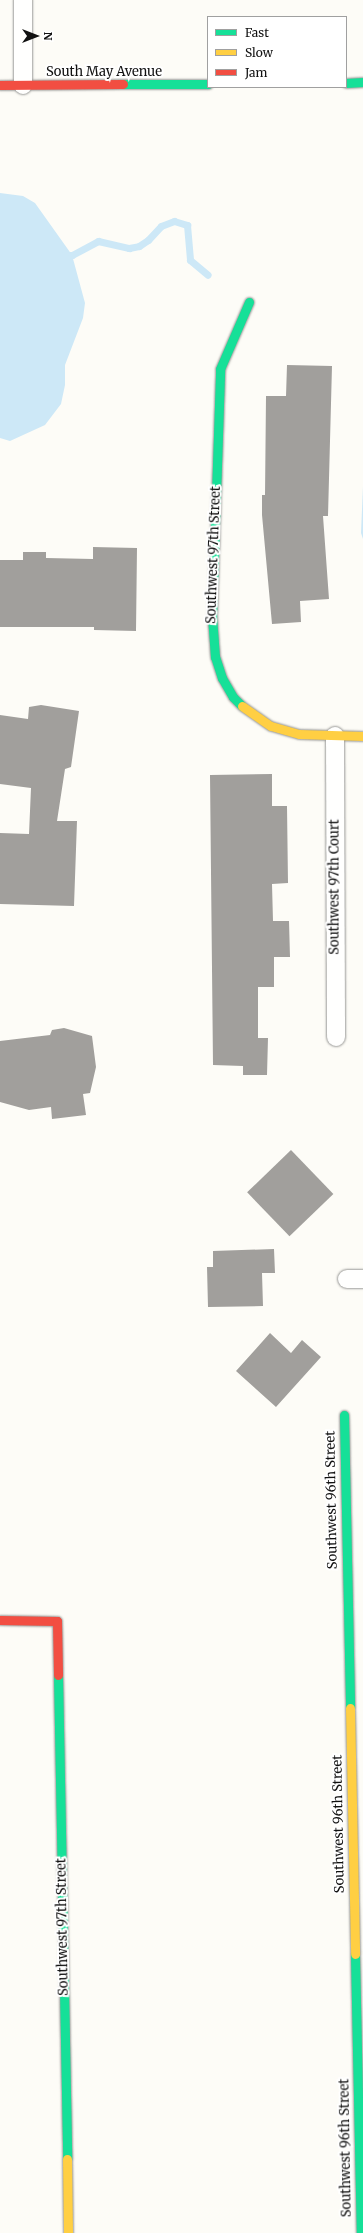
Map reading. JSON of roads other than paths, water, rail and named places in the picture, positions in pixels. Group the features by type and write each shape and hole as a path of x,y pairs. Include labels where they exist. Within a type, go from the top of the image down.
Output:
{"street":[{"path":"23,0 23,85"},
{"path":"347,83 363,82"},
{"name":"South May Avenue","path":"0,85 207,84"},
{"name":"Southwest 97th Street","path":"249,302 220,369 212,646 227,688 249,712 278,730 335,736 363,736"},
{"name":"Southwest 97th Court","path":"335,736 336,1037"},
{"name":"Southwest 96th Street","path":"344,1415 361,2147 361,2233"},
{"name":"Southwest 97th Street","path":"0,1620 57,1622 68,2233"}],"water":[{"path":"0,193 23,196 35,203 72,255 85,303 83,318 65,365 65,385 61,404 45,425 10,441 0,438"},
{"path":"363,486 363,539 361,533"}],"waterway":[{"path":"62,255 72,255 98,241 129,248 139,246 148,240 161,226 174,221 187,225 190,260 208,275"}]}
